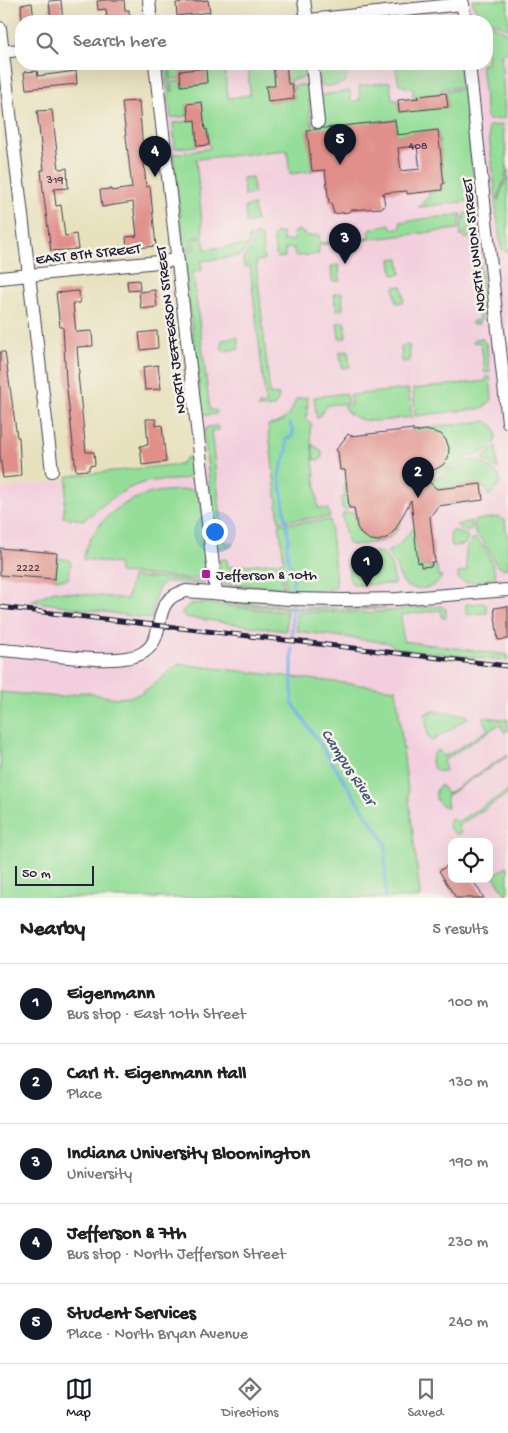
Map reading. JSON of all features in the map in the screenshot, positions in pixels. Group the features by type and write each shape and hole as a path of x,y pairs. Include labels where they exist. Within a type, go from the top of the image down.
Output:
{"street":[{"path":"149,0 150,15"},
{"path":"304,0 304,15"},
{"path":"354,15 463,2 464,15"},
{"path":"0,28 1,52 52,471"},
{"path":"1,52 15,51"},
{"name":"NORTH JEFFERSON STREET","path":"156,70 216,592"},
{"path":"313,70 318,122"},
{"name":"NORTH UNION STREET","path":"470,70 508,422"},
{"name":"EAST 8TH STREET","path":"0,278 178,260"},
{"path":"0,650 111,659 135,656 151,646 157,634 161,612 168,600 186,591 294,599 397,599 508,590"}],"shaded area":[{"path":"467,0 508,0 508,898 0,898 0,488 206,464 161,70 493,70 493,15 366,15"}],"green space":[{"path":"472,0 508,0 508,29 493,22 493,15 481,15"},
{"path":"493,26 508,33 508,53 501,54 505,118 489,120 487,118 482,70 493,70"},
{"path":"165,70 169,70 171,92 173,91 172,82 181,81 182,86 207,83 206,70 225,70 228,98 250,95 248,70 274,70 275,79 283,70 306,70 306,77 290,80 290,84 266,87 268,102 294,99 293,86 309,84 310,116 313,127 322,126 319,99 323,95 350,91 351,101 360,100 359,86 390,82 392,100 398,100 399,112 411,111 410,99 413,99 413,88 399,84 396,70 462,70 463,87 442,89 442,93 419,96 420,110 448,107 446,91 463,89 476,195 473,200 469,201 419,207 429,196 429,192 442,190 441,184 444,183 438,130 397,135 395,120 307,131 312,171 290,174 287,150 196,159 203,236 193,238 191,248 184,250 173,154 211,148 207,129 196,131 197,146 175,148 173,123 204,119 187,104 188,116 171,118"},
{"path":"170,70 193,70 180,71 181,78 171,79"},
{"path":"317,70 347,70 346,81 341,84 334,86 320,85"},
{"path":"502,125 506,148 506,172 498,199 496,199 488,127"},
{"path":"508,170 508,252 505,252 501,248 495,201 499,200"},
{"path":"252,177 254,193 246,196 244,194 243,178"},
{"path":"254,205 256,221 248,224 246,222 245,207"},
{"path":"465,213 474,217 476,225 470,226 461,237 460,230"},
{"path":"462,214 458,229 319,245 319,254 295,256 294,248 285,249 285,257 278,258 276,256 273,236 276,233 282,233 283,241 294,240 293,233 298,230 308,236 319,235 320,243 370,238 369,229 390,224 392,229 401,227 400,222"},
{"path":"476,227 484,300 482,319 479,321 479,324 473,324 471,323 473,321 479,320 471,238 463,238 471,228"},
{"path":"251,235 250,245 240,256 201,261 202,271 193,272 210,410 216,410 217,412 216,414 206,415 202,412 183,252 193,250 196,239 203,238 205,249 249,245 248,237"},
{"path":"254,235 262,238 264,260 256,261 270,395 278,394 279,398 274,407 258,408 259,405 266,404 250,266 244,267 243,259 253,245"},
{"path":"399,258 401,274 393,275 391,259"},
{"path":"339,265 340,281 332,281 331,266"},
{"path":"402,286 404,302 396,303 394,287"},
{"path":"342,293 343,309 336,310 334,294"},
{"path":"345,322 346,338 339,338 337,323"},
{"path":"237,337 239,349 222,351 222,340"},
{"path":"482,338 486,343 490,372 485,373 481,343 473,342 475,339"},
{"path":"409,345 410,361 402,362 401,346"},
{"path":"348,351 350,367 342,368 340,352"},
{"path":"490,376 492,400 485,405 485,408 415,416 413,389 486,381 486,377"},
{"path":"408,389 412,417 374,421 365,420 356,418 343,406 351,405 350,395"},
{"path":"346,393 348,403 328,405 317,419 314,397"},
{"path":"307,397 308,407 305,408 309,411 305,418 312,424 310,429 318,508 328,509 330,517 279,521 268,425 283,420 292,409 296,399"},
{"path":"486,421 494,426 496,440 493,445 484,451 466,458 450,469 424,478 423,473 443,465 446,440 435,432 413,432 413,429"},
{"path":"217,426 219,430 211,431 224,543 233,544 231,547 218,548 216,547 204,433 207,427"},
{"path":"312,444 322,451 320,460 314,460"},
{"path":"496,446 498,469 483,458"},
{"path":"193,456 196,463 193,473 189,477 151,481 129,488 84,520 63,517 68,476 180,464 188,457"},
{"path":"474,460 485,464 499,475 500,484 490,495 487,495 486,488 481,488 481,484 437,489 428,481 454,470 465,462"},
{"path":"344,483 347,483 353,499 348,500 349,508 346,510 342,508 341,498 345,497"},
{"path":"190,489 195,492 201,501 208,580 120,573 118,571 119,564 83,559 86,547 98,527 125,503 153,493"},
{"path":"404,512 397,530 387,539 374,543 355,545 350,545 347,541 342,516 344,513 355,513 357,527 370,540 379,541 388,537"},
{"path":"499,517 505,520 508,543 508,569 498,567 474,530 474,520"},
{"path":"330,520 335,588 325,591 288,589 279,562 284,561 279,524"},
{"path":"471,521 471,530 467,532 456,525"},
{"path":"414,528 418,563 421,562 421,567 437,566 438,576 442,576 436,584 427,588 411,588 406,586 400,577 396,565 387,552 397,546"},
{"path":"452,530 466,535 468,539 464,545 452,546 450,536"},
{"path":"475,538 489,557 496,579 465,583 458,578 458,573 467,571 466,548"},
{"path":"380,552 387,558 391,566 394,584 357,585 352,583 349,577 348,557 363,553"},
{"path":"57,558 69,560 71,564 68,579 55,579"},
{"path":"220,560 227,560 228,567 277,562 284,588 221,582 219,563"},
{"path":"132,577 205,583 173,582 161,585 154,602 152,619 31,601 54,591 127,599"},
{"path":"223,585 272,588 286,592 226,587"},
{"path":"224,601 300,607 386,608 366,610 304,610 223,603"},
{"path":"202,603 287,612 286,631 185,617 182,614 184,609 191,604"},
{"path":"486,603 487,613 466,615 466,604"},
{"path":"440,606 446,609 446,618 442,618 441,610 401,615 403,641 508,655 508,661 407,650 396,648 389,643 297,631 296,612 366,613"},
{"path":"179,664 396,689 419,898 0,898 0,692 61,697 83,692 114,698 129,697 142,693"},
{"path":"431,711 467,715 468,718 432,741 428,738 425,714"},
{"path":"484,717 508,720 508,731 504,732 500,724 443,761 446,770 441,772 435,769 431,762 435,752 439,750 444,757 488,730 483,720"},
{"path":"508,754 508,756 446,796 448,807 441,805 436,800 439,786 442,786 447,794"},
{"path":"508,791 508,794 458,826 460,834 455,834 449,828 449,819 453,818 457,822"},
{"path":"508,866 508,898 493,875"}],"building":[{"path":"61,0 62,15 50,15 49,1"},
{"path":"124,0 125,10 129,10 129,15 107,15 106,9 98,10 97,1"},
{"path":"208,0 210,12 177,15 176,3"},
{"path":"32,3 33,15 22,15 21,5"},
{"path":"206,70 207,83 181,86 180,71"},
{"path":"274,70 287,70 288,84 292,84 294,99 268,102 266,86 275,86"},
{"path":"37,71 38,76 76,71 77,84 26,89 24,72"},
{"path":"446,93 448,107 399,112 398,100"},
{"path":"139,101 146,187 150,186 156,246 127,249 126,237 137,236 133,202 102,207 100,190 111,189 111,191 132,188 122,102"},
{"path":"202,102 205,130 207,129 209,145 197,146 195,120 189,121 187,104"},
{"path":"52,110 59,169 67,168 68,188 54,189 56,206 61,205 65,236 76,234 78,249 51,251 41,170 44,170 37,111"},
{"path":"395,120 397,135 438,130 444,184 442,184 442,190 407,194 407,191 383,193 385,206 383,208 351,210 334,214 331,203 329,203 325,170 312,171 307,130","holes":["417,146 420,169 401,171 398,148"]},
{"path":"139,280 140,290 128,291 127,281"},
{"path":"155,290 157,307 141,309 139,292"},
{"path":"79,291 80,303 73,303 76,332 92,331 93,346 77,347 86,452 94,452 95,465 89,466 89,470 76,471 66,381 63,327 60,327 56,293"},
{"path":"157,331 158,348 141,350 139,333"},
{"path":"0,352 5,352 17,437 19,437 21,476 3,478 0,455"},
{"path":"158,365 161,389 145,390 143,367"},
{"path":"146,419 156,419 156,426 162,425 166,462 142,465 140,446 148,445"},
{"path":"413,429 413,432 426,430 441,434 446,440 449,448 448,458 443,465 420,474 437,489 481,484 483,500 438,506 430,517 435,562 431,562 432,566 421,567 421,562 418,563 411,500 395,530 388,537 379,541 370,540 361,534 357,527 354,508 349,508 345,470 340,470 338,452 336,450 348,434 351,436"},
{"path":"0,548 57,553 55,579 0,575"},
{"path":"508,606 508,639 498,640 494,608"},
{"path":"448,865 448,883 475,883 484,898 456,898 439,871"}],"waterway":[{"name":"Campus River","path":"290,424 293,431 292,437 286,439 287,452 279,474 289,540 287,544 288,561 294,570 292,596"},
{"name":"Campus River","path":"292,602 292,634"},
{"name":"Campus River","path":"292,649 292,702 386,844 385,898"}],"railway":[{"path":"0,607 508,666"}],"place":[{"name":"Student Services","path":"340,165"},
{"name":"Jefferson & 7th","path":"155,177"},
{"name":"Indiana University Bloomington","path":"345,264"},
{"name":"Carl H. Eigenmann Hall","path":"418,498"},
{"name":"Jefferson & 10th","path":"206,574"},
{"name":"Eigenmann","path":"367,587"}]}
